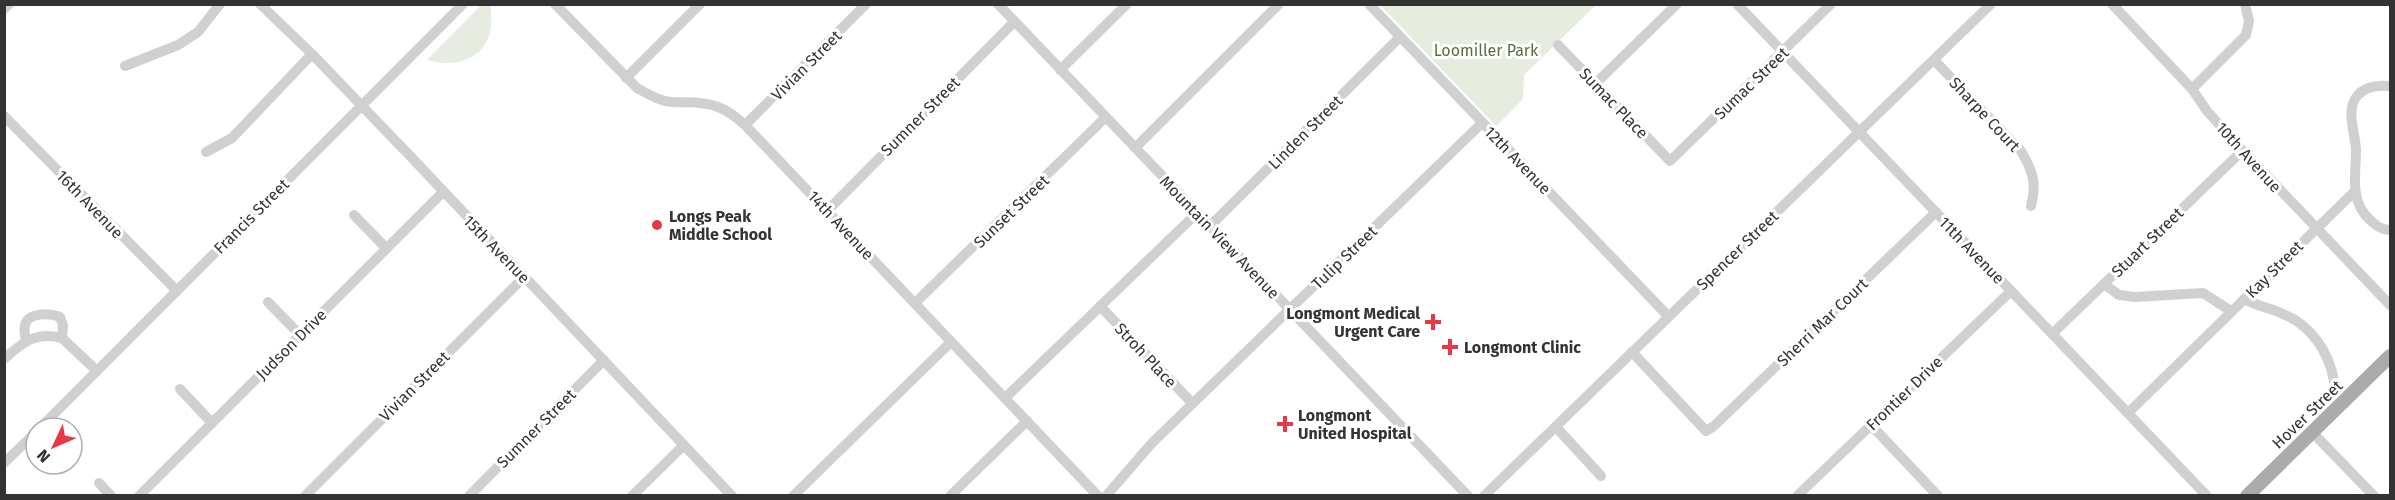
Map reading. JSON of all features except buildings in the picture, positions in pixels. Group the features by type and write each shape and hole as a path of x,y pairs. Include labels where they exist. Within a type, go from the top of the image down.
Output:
{"main road":[{"name":"Hover Street","path":"2247,495 2391,356"}],"street":[{"path":"4,9 9,4"},
{"path":"125,66 178,45 198,32 219,4"},
{"name":"15th Avenue","path":"260,4 312,54 732,495"},
{"name":"Francis Street","path":"52,416 463,4"},
{"name":"14th Avenue","path":"555,4 637,88 653,97 670,102 702,102 718,106 733,114 1098,495"},
{"path":"626,78 700,4"},
{"name":"Vivian Street","path":"745,125 866,4"},
{"name":"Mountain View Avenue","path":"998,4 1468,495"},
{"path":"1060,70 1127,4"},
{"path":"1135,147 1280,4"},
{"name":"12th Avenue","path":"1369,4 1668,316"},
{"path":"1596,83 1677,4"},
{"name":"11th Avenue","path":"1737,4 2207,495"},
{"name":"Sumac Street","path":"1670,161 1831,4"},
{"name":"Spencer Street","path":"1484,495 1991,4"},
{"name":"10th Avenue","path":"2112,4 2192,89 2242,151 2391,305"},
{"path":"2192,89 2246,35 2249,21 2245,4"},
{"name":"Sumner Street","path":"827,211 1014,22"},
{"name":"Linden Street","path":"1210,226 1400,38"},
{"name":"Sumac Place","path":"1558,45 1670,161"},
{"path":"206,152 232,138 312,54"},
{"name":"Sharpe Court","path":"1934,60 2021,151 2029,165 2036,189 2031,206"},
{"path":"2391,86 2378,85 2366,89 2357,96 2352,107 2356,151 2355,191 2367,217 2377,226 2391,230"},
{"name":"16th Avenue","path":"4,116 177,291"},
{"name":"Sunset Street","path":"915,303 1106,117"},
{"name":"Tulip Street","path":"1106,495 1152,443 1192,403 1482,123"},
{"name":"Stuart Street","path":"2052,334 2242,151"},
{"name":"Kay Street","path":"2128,413 2355,191"},
{"name":"Judson Drive","path":"139,495 443,192"},
{"name":"Sherri Mar Court","path":"1632,352 1706,431 1714,426 1936,212"},
{"path":"1005,398 1197,213"},
{"path":"354,215 386,248"},
{"name":"Vivian Street","path":"305,495 524,277"},
{"path":"2104,284 2124,297 2203,293 2231,311"},
{"name":"Frontier Drive","path":"1797,495 2011,291"},
{"path":"2244,299 2284,314 2304,327 2331,362 2334,381"},
{"path":"268,302 300,335"},
{"name":"Stroh Place","path":"1100,306 1192,403"},
{"path":"26,340 24,326 27,320 40,314 53,314 60,317 63,325 62,338"},
{"path":"4,359 26,340 56,336 62,338 97,370"},
{"path":"793,495 951,342"},
{"name":"Sumner Street","path":"469,495 604,360"},
{"path":"180,390 212,423"},
{"path":"950,495 1027,421"},
{"path":"1871,425 1938,495"},
{"path":"1556,426 1601,476"},
{"path":"2312,432 2374,495"},
{"path":"4,463 24,444"},
{"path":"632,495 684,445"},
{"path":"99,483 111,495"}],"green space":[{"path":"481,5 490,5 492,20 485,44 477,53 455,63 427,60"},
{"name":"Loomiller Park","path":"1380,5 1596,5 1524,75 1523,99 1496,126"}],"place":[{"name":"Longs Peak Middle School","path":"657,225"},
{"name":"Longmont Medical Urgent Care","path":"1433,322"},
{"name":"Longmont Clinic","path":"1450,347"},
{"name":"Longmont United Hospital","path":"1285,424"}]}
